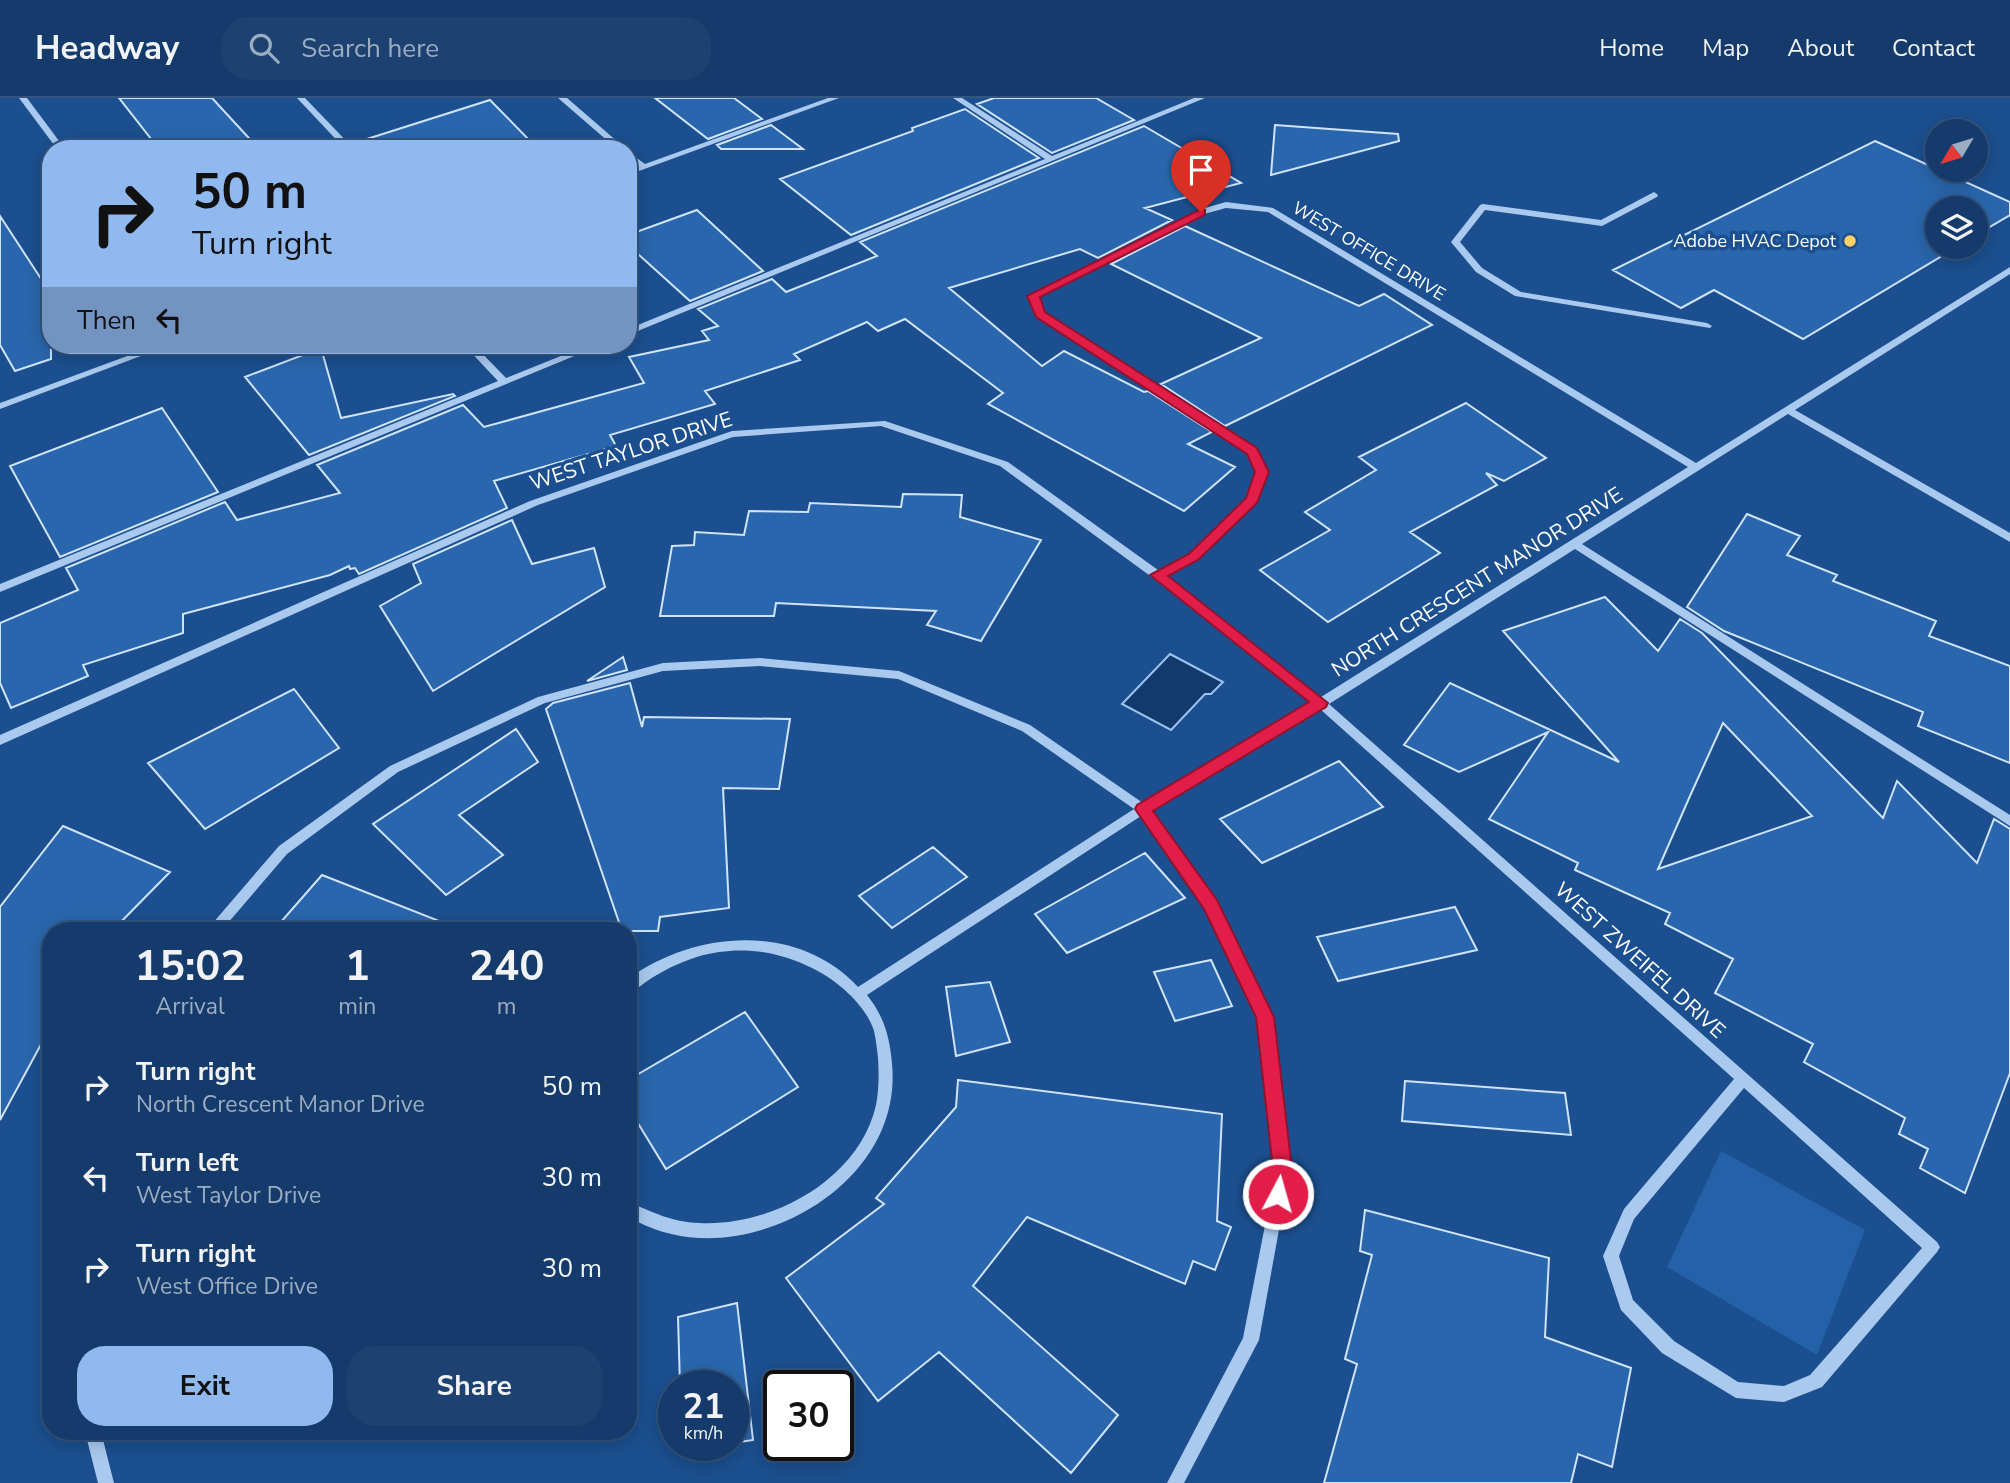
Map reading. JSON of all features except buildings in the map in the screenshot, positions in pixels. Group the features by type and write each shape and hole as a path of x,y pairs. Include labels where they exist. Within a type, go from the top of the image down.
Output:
{"street":[{"path":"23,98 54,140"},
{"path":"301,98 341,140"},
{"path":"562,98 611,140"},
{"path":"957,98 1051,159"},
{"path":"637,328 1201,98"},
{"path":"637,170 830,99"},
{"path":"637,161 644,167"},
{"path":"1654,195 1602,223 1483,207 1455,242 1479,270 1518,294 1707,326"},
{"name":"WEST OFFICE DRIVE","path":"1157,575 1194,557 1252,500 1262,472 1252,451 1040,314 1033,296 1201,212 1226,205 1270,210 1695,467"},
{"name":"NORTH CRESCENT MANOR DRIVE","path":"858,994 1143,809 1321,703 2010,270"},
{"path":"0,406 141,354"},
{"path":"478,354 504,382"},
{"path":"2,583 574,354"},
{"path":"1787,409 2010,538"},
{"name":"WEST TAYLOR DRIVE","path":"0,740 534,503 732,434 882,423 1004,464 1157,575 1321,703"},
{"path":"1575,544 2010,821"},
{"path":"221,922 283,850 394,769 542,700 663,667 760,662 898,675 1026,728 1143,809 1211,905 1265,1017 1283,1169 1251,1340 1175,1483"},
{"name":"WEST ZWEIFEL DRIVE","path":"1321,703 1932,1247 1816,1381 1784,1394 1736,1391 1668,1347 1626,1305 1611,1256 1629,1214 1742,1080"},
{"path":"637,980 651,969 695,951 740,945 786,950 826,966 858,994 879,1027 887,1067 883,1108 865,1149 834,1185 792,1213 745,1229 695,1232 648,1221 637,1214"},
{"path":"95,1440 106,1483"}],"shaded area":[{"path":"1170,654 1223,682 1211,694 1205,694 1171,730 1122,704"},
{"path":"1721,1151 1865,1230 1817,1355 1667,1267"}],"place":[{"name":"Adobe HVAC Depot","path":"1850,241"}],"route":[{"path":"1201,212 1033,296 1040,314 1252,451 1262,472 1252,500 1194,557 1157,575 1321,703 1143,809 1211,905 1265,1017 1283,1169 1278,1194"}]}
